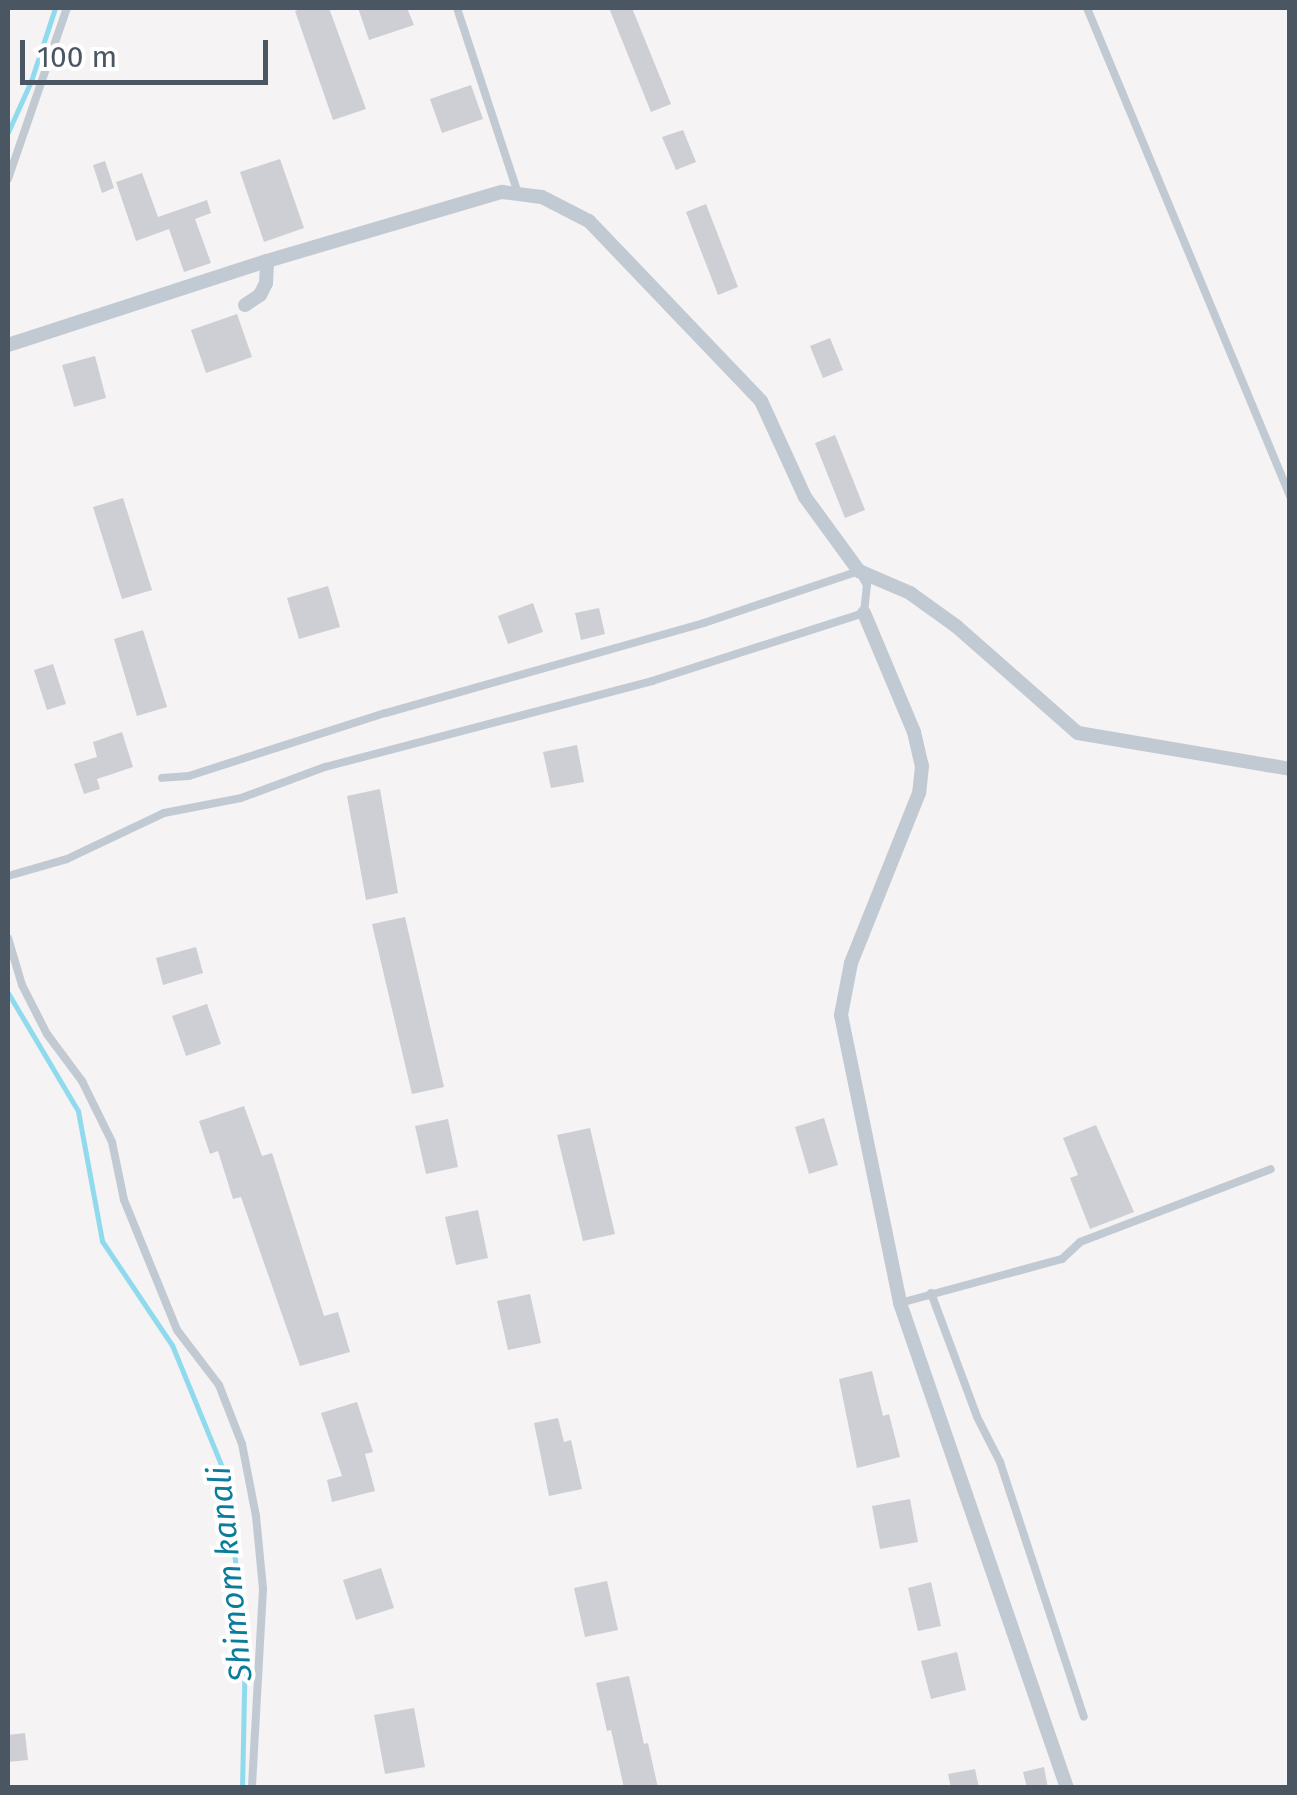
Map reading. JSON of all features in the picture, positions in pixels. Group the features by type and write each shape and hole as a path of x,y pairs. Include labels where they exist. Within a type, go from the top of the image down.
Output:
{"street":[{"path":"8,345 266,261 517,191 542,197 589,222 761,401 804,497 859,571 910,593 956,626 1078,733 1290,769"},
{"path":"245,305 260,295 266,283 266,261"},
{"path":"864,613 914,732 922,766 919,793 851,962 841,1015 900,1303 1067,1788"}],"lane":[{"path":"8,180 67,8"},
{"path":"458,8 517,191"},
{"path":"1087,8 1290,496"},
{"path":"8,876 67,859 164,814 241,798 325,767 652,681 864,613 867,585 859,571 704,623 385,713 189,776 162,778"},
{"path":"8,938 22,984 47,1034 82,1081 112,1142 124,1200 177,1330 219,1385 242,1444 264,1589 252,1788"},
{"path":"900,1303 1062,1260 1080,1242 1271,1170"},
{"path":"930,1293 977,1416 1000,1462 1084,1717"}],"building":[{"path":"329,8 366,109 333,120 295,11"},
{"path":"358,8 407,8 414,25 369,40"},
{"path":"609,8 632,8 671,104 651,112"},
{"path":"471,85 483,119 442,133 430,99"},
{"path":"683,130 696,162 676,170 662,137"},
{"path":"280,159 304,228 264,242 240,172"},
{"path":"105,161 114,188 102,193 93,165"},
{"path":"142,173 158,217 207,200 211,213 195,219 211,263 184,272 169,229 136,241 116,182"},
{"path":"706,204 738,287 718,295 686,212"},
{"path":"237,314 252,357 206,373 191,330"},
{"path":"830,338 843,370 823,378 810,346"},
{"path":"95,356 106,398 74,407 62,365"},
{"path":"835,435 865,510 845,518 815,443"},
{"path":"123,498 152,590 122,599 93,507"},
{"path":"328,586 340,627 299,639 287,598"},
{"path":"533,603 543,632 508,644 498,616"},
{"path":"599,608 605,634 581,640 575,613"},
{"path":"143,630 167,707 137,716 114,639"},
{"path":"53,664 66,704 47,710 34,670"},
{"path":"122,732 133,767 97,779 100,789 84,794 74,764 97,757 93,742"},
{"path":"577,745 584,782 551,788 543,752"},
{"path":"380,789 398,893 366,900 347,796"},
{"path":"405,917 444,1087 412,1094 372,924"},
{"path":"196,947 203,973 163,985 156,958"},
{"path":"207,1004 221,1044 186,1056 172,1016"},
{"path":"244,1106 262,1156 272,1153 324,1316 338,1312 350,1352 300,1366 241,1197 233,1199 218,1151 210,1154 199,1121"},
{"path":"824,1118 838,1165 809,1174 795,1127"},
{"path":"448,1119 458,1167 426,1174 415,1126"},
{"path":"1096,1125 1134,1212 1090,1229 1070,1178 1078,1175 1063,1138"},
{"path":"590,1128 615,1234 583,1241 557,1135"},
{"path":"478,1210 488,1258 456,1265 445,1217"},
{"path":"530,1294 541,1343 508,1350 497,1301"},
{"path":"872,1371 883,1416 889,1414 900,1457 857,1468 839,1379"},
{"path":"357,1402 373,1452 365,1454 375,1491 332,1502 327,1480 342,1476 321,1413"},
{"path":"558,1418 564,1442 571,1440 582,1489 549,1496 534,1423"},
{"path":"910,1499 918,1542 880,1549 872,1506"},
{"path":"381,1568 394,1608 356,1620 343,1580"},
{"path":"607,1581 618,1630 585,1637 574,1588"},
{"path":"931,1582 941,1626 918,1631 908,1588"},
{"path":"957,1652 966,1690 931,1699 921,1661"},
{"path":"629,1676 658,1788 624,1788 611,1730 607,1731 596,1683"},
{"path":"414,1708 425,1767 385,1774 374,1715"},
{"path":"25,1733 28,1760 8,1762 8,1735"},
{"path":"1044,1767 1048,1788 1027,1788 1023,1772"},
{"path":"975,1769 979,1788 951,1788 948,1774"}],"waterway":[{"name":"Shimom kanali","path":"8,132 31,81 55,8"},
{"name":"Shimom kanali","path":"8,993 78,1111 102,1241 172,1345 225,1474 245,1646 242,1788"}]}
